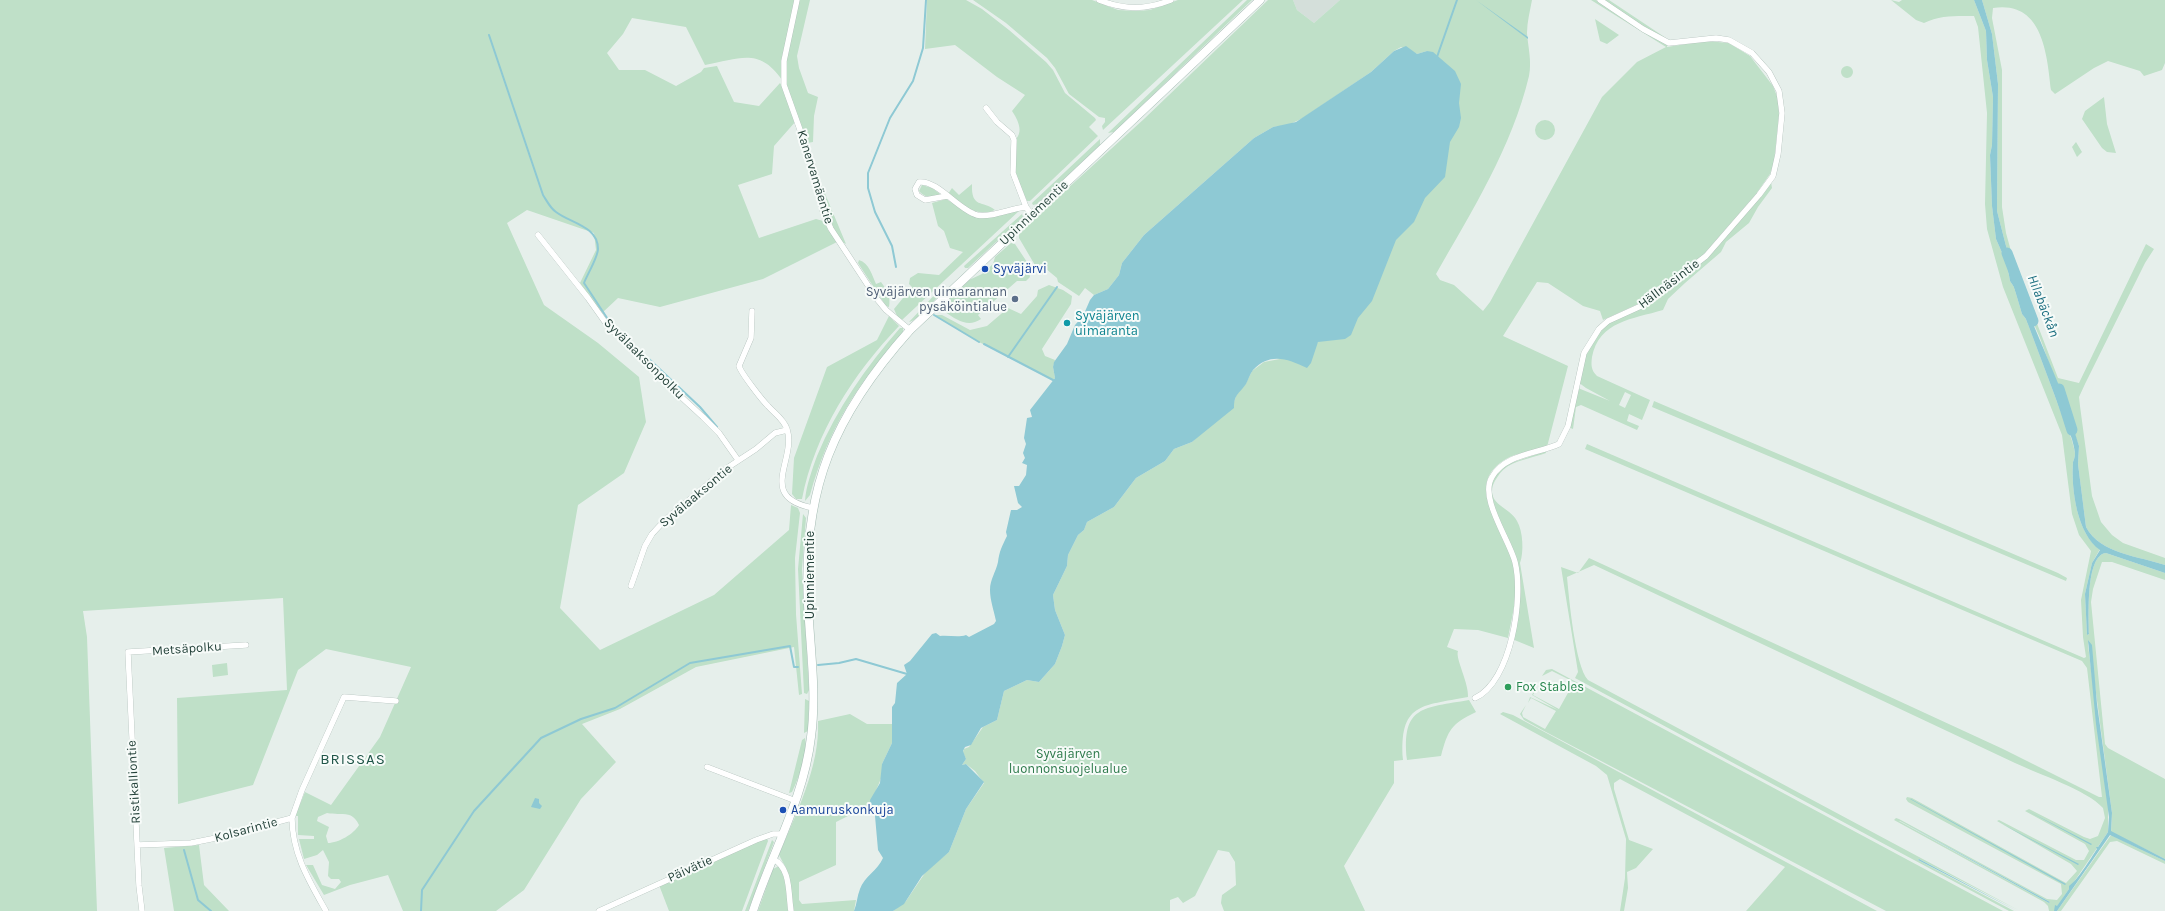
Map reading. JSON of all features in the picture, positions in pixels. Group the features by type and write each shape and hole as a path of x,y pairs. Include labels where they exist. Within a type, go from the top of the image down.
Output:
{"main road":[{"name":"Upinniementie","path":"753,911 796,801 808,757 813,718 807,558 813,508 823,469 839,430 854,403 878,367 910,330 1260,0"}],"street":[{"name":"Kanervamäentie","path":"797,0 784,61 784,85 814,169 823,212 831,229 877,299 886,310 910,330"},
{"path":"1099,0 1118,6 1136,8 1152,7 1171,0"},
{"name":"Hällnäsintie","path":"1475,698 1484,694 1490,688 1503,666 1508,654 1518,596 1518,578 1515,563 1488,496 1488,488 1491,478 1496,470 1512,460 1559,444 1568,426 1584,353 1599,328 1608,321 1641,306 1706,256 1759,196 1772,176 1778,154 1782,113 1779,91 1769,72 1752,53 1729,40 1716,38 1669,43 1650,33 1600,0"},
{"path":"986,108 1014,140 1012,169 1026,207 1032,215"},
{"path":"947,196 925,200 917,196 915,189 919,182 929,183 978,215 995,214 1014,208 1026,207"},
{"name":"Syvälaaksonpolku","path":"538,235 588,298 610,329 644,359 654,372 719,433 738,460"},
{"path":"752,311 751,338 739,366 767,405 783,421 787,430 789,441 782,477 784,491 797,505 813,508"},
{"name":"Syvälaaksontie","path":"631,586 645,546 652,534 715,478 738,460 756,449 774,433 787,430"},
{"name":"Metsäpolku","path":"128,652 246,645"},
{"name":"Ristikalliontie","path":"128,652 137,846 142,911"},
{"name":"Kolsarintie","path":"137,846 192,843 292,818 302,790 344,697 396,701"},
{"path":"708,767 796,801"},
{"path":"292,818 292,831 299,861 326,911"},
{"name":"Päivätie","path":"599,911 756,840 773,834 783,834"},
{"path":"773,858 779,862 785,870 791,911"}],"shaded area":[{"path":"1293,0 1340,0 1314,23 1297,10"}],"green space":[{"path":"0,0 795,0 781,61 782,80 774,70 757,59 739,58 705,65 686,27 632,18 623,34 607,53 619,70 645,70 676,86 701,72 704,68 717,66 734,102 759,106 780,83 787,94 796,121 774,146 772,174 738,185 759,238 816,219 823,221 837,242 763,279 660,307 618,298 601,314 580,283 596,250 594,233 527,210 507,223 544,305 598,343 639,377 646,422 624,473 578,505 560,608 600,650 714,595 789,530 791,505 798,508 800,513 795,558 796,614 802,694 799,695 794,647 696,667 620,709 582,724 616,762 581,799 524,890 496,911 403,911 388,875 350,885 324,895 306,865 313,865 322,885 335,889 341,882 339,879 331,879 328,876 329,862 323,850 317,855 304,859 299,839 314,839 314,836 298,835 298,816 295,816 305,792 331,805 380,737 411,667 326,649 298,670 253,785 178,804 177,698 287,690 283,598 83,611 87,637 97,911 0,911","holes":["327,813 349,815 353,817 359,825 353,832 345,837 332,843 328,843 326,836 329,827 317,821 318,817"]},
{"path":"799,0 810,0 797,56 799,68 808,93 818,97 814,116 813,142 807,143 787,86 785,62"},
{"path":"927,0 966,0 982,9 1046,62 1053,70 1065,93 1095,118 1096,120 1089,127 1098,136 1030,201 1027,201 1014,173 1015,140 1018,137 1020,130 1018,122 1012,111 1025,95 997,77 955,45 925,49"},
{"path":"973,0 1092,0 1118,10 1136,11 1150,10 1178,0 1243,0 1103,130 1102,126 1105,122 1105,118 1099,117 1069,94 1055,68 1047,58 1006,23"},
{"path":"1247,0 1252,0 1114,132 1108,133"},
{"name":"Syväjärven luonnonsuojelualue","path":"1268,0 1293,0 1297,10 1314,23 1340,0 1532,0 1527,33 1530,70 1522,102 1502,153 1490,178 1436,274 1440,280 1454,285 1483,311 1490,302 1602,97 1637,62 1666,47 1591,0 1596,0 1654,38 1667,44 1667,47 1705,41 1729,43 1750,56 1773,86 1778,99 1779,115 1774,162 1770,174 1756,194 1704,254 1682,273 1657,287 1638,304 1603,320 1600,311 1583,306 1548,283 1537,282 1503,336 1568,366 1547,447 1521,453 1506,459 1495,467 1489,476 1486,485 1486,495 1489,505 1507,545 1515,574 1515,598 1508,638 1478,630 1454,629 1447,647 1458,651 1458,659 1468,691 1468,697 1426,706 1416,710 1409,717 1405,727 1403,741 1403,760 1394,761 1394,783 1344,866 1365,911 1224,911 1221,903 1222,895 1236,885 1235,862 1229,852 1218,850 1195,896 1183,903 1178,897 1170,900 1170,911 893,911 906,901 927,870 949,852 966,809 984,783 975,771 966,764 962,765 966,759 963,752 964,749 969,747 983,727 997,720 1004,691 1027,680 1039,682 1055,664 1065,635 1055,610 1053,595 1067,566 1068,555 1078,535 1084,530 1087,522 1114,507 1136,478 1165,461 1174,449 1192,442 1234,402 1237,393 1245,385 1252,371 1264,362 1285,358 1315,346 1318,342 1358,317 1373,294 1445,63 1427,51 1417,54 1401,47 1394,51 1371,72 1303,118 1288,125 1273,127 1254,138 1144,235 1122,263 1119,275 1108,289 1094,295 1085,288 1079,296 1058,282 1057,278 1045,268 1043,274 1039,272 1019,238 1019,234 1023,229 1144,119"},
{"path":"1603,0 1609,0 1666,38 1649,30"},
{"path":"1891,0 1899,2 1902,0 1974,0 1986,31 1987,60 1993,97 1992,145 1990,155 1992,206 1996,239 2007,264 2010,281 2014,287 2022,314 2026,319 2072,439 2075,453 2073,462 2073,485 2077,510 2081,522 2092,542 2100,549 2092,563 2085,594 2087,635 2089,634 2091,576 2094,564 2099,556 2106,553 2165,573 2165,580 2112,562 2102,562 2093,589 2091,602 2105,744 2108,748 2165,779 2165,859 2111,832 2112,813 2089,640 2088,645 2108,802 2108,832 2054,911 2049,911 2048,906 2044,902 1894,820 1896,818 1899,819 2047,899 2057,900 2062,894 2061,884 1908,802 1906,799 1907,797 1912,798 2066,883 2077,871 2071,864 1997,821 1999,820 2076,860 2084,860 2089,851 2085,844 2025,811 2029,809 2090,839 2098,836 2105,818 2103,808 2096,801 2062,783 2015,763 1594,565 1579,572 1589,558 2003,749 2099,797 2102,797 2087,668 2082,661 1585,449 1587,444 2084,658 2086,657 2083,637 2081,600 2091,551 2079,535 2072,514 2062,435 2003,287 1987,229 1985,204 1987,113 1978,27 1974,16 1942,17 1924,23 1916,20","holes":["1900,821 2050,902 2049,903"]},
{"path":"1982,0 2165,0 2165,63 2162,70 2144,76 2140,71 2108,61 2094,68 2055,94 2051,90 2044,47 2039,33 2032,21 2023,13 2010,8 1993,8 1992,18 2002,70 2002,207 2006,233 2016,269 2058,378 2079,383 2146,244 2154,249 2145,263 2079,397 2092,496 2101,522 2112,535 2123,543 2165,558 2165,565 2110,549 2092,536 2086,527 2078,464 2079,446 2040,338 2015,281 1997,211 1998,84 1992,34"},
{"path":"1595,19 1619,35 1607,44 1600,41"},
{"path":"1845,66 1849,66 1853,72 1849,78 1845,78 1841,74 1841,70"},
{"path":"2104,97 2107,124 2116,153 2107,152 2102,148 2082,119 2085,111"},
{"path":"1545,120 1552,123 1555,130 1552,137 1545,140 1538,137 1535,130 1538,123"},
{"path":"1100,139 1100,145 1037,204 1033,205 1032,203"},
{"path":"2076,142 2082,152 2077,157 2072,147"},
{"path":"816,172 846,244 833,232 829,223 822,201"},
{"path":"1771,182 1772,188 1758,207 1749,223 1726,242 1721,252 1668,299 1663,310 1619,323 1602,336 1596,345 1592,357 1592,365 1597,376 1650,400 1642,420 1629,414 1627,421 1639,426 1637,430 1581,405 1576,407 1573,429 1568,427 1578,388 1610,401 1578,382 1583,359 1598,331 1611,320 1634,311 1688,272","holes":["1625,392 1631,395 1625,408 1619,405"]},
{"path":"972,184 973,197 976,201 995,210 982,212 970,209 948,194 952,188 959,195"},
{"path":"922,185 932,188 940,194 934,197 923,195 919,191"},
{"path":"946,199 976,217 1020,210 902,320 897,316 894,309 912,287 909,284 910,278 918,273 939,275 963,252 950,248 944,231 938,226 932,203"},
{"path":"1022,214 1023,217 968,268 965,268 964,266"},
{"path":"1011,243 1015,244 1027,262 1030,277 1026,281 1017,281 978,315 981,319 976,322 963,322 945,312 943,305 969,280 982,274 993,264 995,257"},
{"path":"859,260 868,267 876,284 881,282 885,288 889,297 889,307 886,306 858,263"},
{"path":"1049,285 1063,290 1072,296 1071,304 1042,349 1045,356 1055,360 1053,367 1055,378 1053,380 979,342 934,315 942,315 970,330 987,326 1008,308 1021,314 1037,296 1038,290"},
{"path":"941,288 943,289 928,308 918,317 909,322"},
{"path":"889,316 899,326 866,364 838,406 816,451 802,499 796,499 792,494 794,458 827,367 877,340"},
{"path":"900,328 903,328 903,332 872,370 846,408 826,448 810,495 805,501 811,472 825,438 834,421 864,373"},
{"path":"1654,401 2058,573 2067,578 2066,581 1652,407"},
{"path":"1546,451 1546,453 1507,467 1496,479 1492,492 1496,501 1514,516 1521,530 1522,548 1520,563 1534,648 1512,639 1520,592 1511,545 1494,509 1490,484 1493,477 1508,464"},
{"path":"803,514 806,518 802,569 809,690 807,694 804,693 798,569"},
{"path":"1561,567 1577,573 1567,577 1569,600 1576,647 1583,672 1588,680 2020,911 1919,859 1918,860 2014,911 2009,911 1575,678 1578,672"},
{"path":"227,663 228,675 213,677 212,665"},
{"path":"1552,669 2003,911 1886,911 1544,731 1524,720 1520,714 1526,705 1522,713 1523,717 1545,729 1556,711 1531,698 1528,703 1530,697 1558,710 1532,695 1535,689 1536,690 1533,695 1559,709 1574,682 1552,671 1542,676 1546,670"},
{"path":"805,699 809,701 808,731 804,733"},
{"path":"1469,700 1476,712 1461,720 1452,729 1446,740 1441,756 1407,760 1406,742 1408,729 1412,719 1419,712 1439,705"},
{"path":"1503,712 1513,715 1877,911 1746,911 1785,867 1620,779 1614,783 1614,789 1629,840 1653,849 1636,868 1627,872 1628,888 1624,911 1620,911 1625,878 1626,839 1607,775 1596,766 1500,714"},
{"path":"850,714 867,724 893,724 892,743 882,764 882,776 870,805 871,811 848,816 836,822 836,865 799,882 799,900 802,904 856,900 854,911 794,911 787,870 779,855 806,790 811,773 818,738 818,721"},
{"path":"805,738 806,744 800,774 792,792 789,793 802,740"},
{"path":"2111,835 2165,861 2165,864 2117,841 2110,842 2061,911 2057,911"},
{"path":"767,838 768,841 742,911 669,911 659,885"},
{"path":"772,840 774,842 748,911 745,911"},
{"path":"199,845 204,885 229,911 174,911 164,848"},
{"path":"779,866 785,875 788,911 758,911 773,869"}],"water":[{"path":"1476,0 1528,37 1528,39"},
{"path":"1974,0 1982,0 1992,34 1998,84 1997,211 2015,281 2063,395 2079,446 2078,464 2086,527 2092,536 2110,549 2165,565 2165,573 2106,553 2099,556 2094,564 2091,576 2089,634 2087,635 2085,594 2092,563 2100,550 2092,543 2081,522 2077,510 2073,485 2073,462 2075,453 2072,439 2026,319 2022,314 2014,287 2010,281 2007,264 1996,239 1992,206 1990,155 1992,145 1993,97 1987,60 1986,31"},
{"path":"1406,46 1417,54 1427,51 1433,52 1455,71 1461,84 1459,103 1461,118 1459,127 1450,142 1445,177 1425,198 1414,222 1396,240 1372,301 1358,318 1351,335 1345,339 1318,342 1311,363 1307,368 1293,362 1279,359 1273,359 1259,364 1253,370 1246,384 1237,394 1234,408 1192,442 1174,449 1165,461 1136,478 1114,507 1087,522 1084,530 1078,535 1068,555 1067,566 1053,595 1055,610 1065,635 1055,664 1039,682 1027,680 1004,691 997,720 981,728 971,745 965,747 963,751 966,759 962,765 966,764 984,782 966,809 949,852 922,876 904,904 893,911 854,911 862,885 883,858 878,850 875,816 871,811 870,800 880,783 882,764 892,743 892,707 895,703 897,683 907,674 904,665 910,661 932,634 936,633 940,636 966,635 969,637 994,624 996,621 990,586 1002,546 1007,536 1006,532 1011,510 1017,510 1022,507 1018,503 1014,486 1019,486 1026,475 1027,465 1022,463 1025,458 1023,453 1026,444 1024,438 1027,418 1032,417 1030,410 1055,378 1053,367 1054,362 1067,344 1075,325 1083,316 1090,300 1094,295 1108,289 1119,275 1122,263 1144,235 1254,138 1273,127 1296,122 1371,72 1394,51"},
{"path":"2088,640 2092,645 2097,704 2112,813 2111,831 2165,859 2165,861 2110,835 2057,911 2054,911 2055,905 2057,906 2069,889 2069,886 2084,869 2097,849 2096,847 2098,847 2108,832 2109,817 2096,724"},
{"path":"535,798 539,799 539,803 542,806 540,809 531,807"},
{"path":"1911,799 2066,884 2065,885"},
{"path":"2028,811 2092,844 2091,845"},
{"path":"1900,821 2050,902 2049,903"},
{"path":"2000,823 2079,864 2078,865"},
{"path":"1919,859 2017,911 1918,860"}],"waterway":[{"path":"896,267 892,246 875,212 868,188 868,173 890,118 913,81 923,48 926,0"},
{"path":"1437,57 1457,0"},
{"path":"489,35 543,195 554,210 588,230 597,241 598,252 584,283 613,327 641,352"},
{"name":"Hilabäckån","path":"2007,253 2033,321"},
{"path":"1008,357 1057,287"},
{"path":"934,315 979,342"},
{"path":"984,344 1053,380"},
{"path":"649,359 700,407 717,427"},
{"name":"Hilabäckån","path":"2059,389 2072,430"},
{"path":"421,911 422,890 474,811 541,738 581,719 615,708 690,663 790,646 794,667 798,667"},
{"path":"818,665 839,663 856,659 907,674"},
{"path":"184,850 198,900 211,911"}],"place":[{"name":"Syväjärvi","path":"985,269"},
{"name":"Syväjärven uimarannan pysäköintialue","path":"1015,299"},
{"name":"Syväjärven uimaranta","path":"1067,323"},
{"name":"Fox Stables","path":"1508,687"},
{"name":"Aamuruskonkuja","path":"783,810"}],"district":[{"name":"BRISSAS","path":"353,760"}]}
